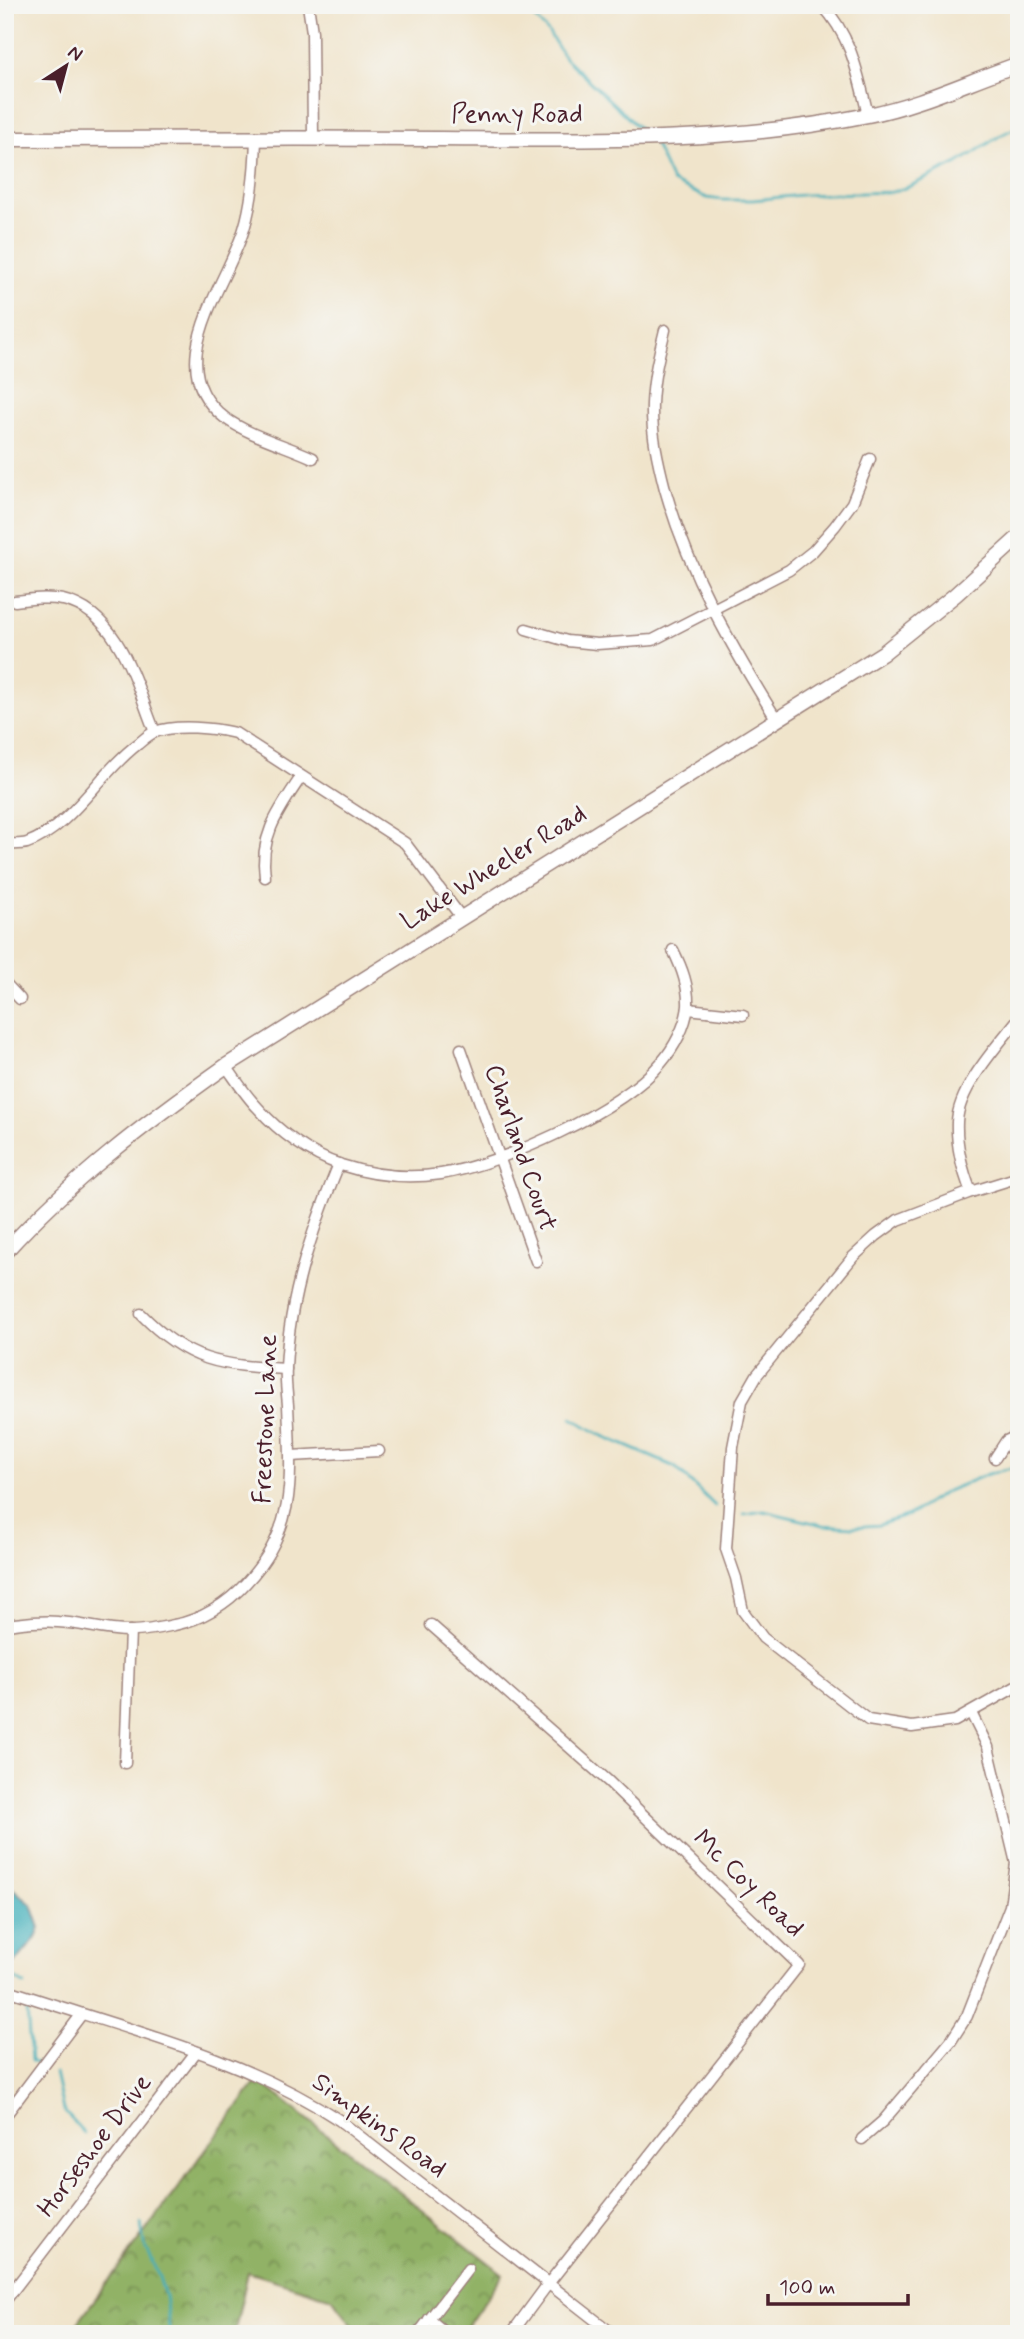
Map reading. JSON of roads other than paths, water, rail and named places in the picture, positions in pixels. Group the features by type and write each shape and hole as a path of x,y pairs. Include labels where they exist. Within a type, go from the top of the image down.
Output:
{"street":[{"path":"308,5 312,32 313,138"},
{"path":"822,5 837,21 854,58 868,116"},
{"name":"Penny Road","path":"5,139 648,138 756,131 868,116 1019,64"},
{"path":"256,139 253,186 245,228 202,329 196,350 196,372 210,402 226,418 253,433 313,458"},
{"path":"665,330 656,366 652,405 660,469 671,509 712,610 777,720"},
{"path":"526,629 567,641 597,644 653,640 789,570 813,551 852,503 870,459"},
{"name":"Lake Wheeler Road","path":"5,1252 85,1174 156,1116 226,1066 852,674 914,630 1019,537"},
{"path":"15,601 41,598 65,601 88,612 110,631 124,655 155,732"},
{"path":"5,844 26,843 74,811 125,754 155,732 212,727 235,733 405,843 461,917"},
{"path":"265,877 262,859 272,822 301,777"},
{"path":"226,1066 257,1108 303,1146 339,1164 395,1176 442,1174 499,1159 547,1138 592,1114 646,1078 661,1064 673,1046 688,1009 688,992 682,968 673,950"},
{"path":"5,983 20,999"},
{"path":"688,1009 743,1014"},
{"path":"971,1192 961,1165 957,1119 965,1094 983,1065 1019,1018"},
{"name":"Charland Court","path":"461,1049 536,1261"},
{"name":"Freestone Lane","path":"5,1625 56,1621 130,1631 175,1625 206,1614 223,1603 269,1556 286,1516 291,1456 286,1369 297,1290 303,1261 339,1164"},
{"path":"1019,1177 898,1220 876,1236 853,1257 757,1375 741,1401 733,1447 726,1549 743,1611 763,1638 868,1720 912,1727 955,1721 1019,1685"},
{"path":"141,1314 173,1342 218,1363 286,1369"},
{"path":"995,1458 1006,1441 1019,1435"},
{"path":"291,1456 379,1451"},
{"name":"Mc Coy Road","path":"431,1625 608,1781 799,1965 548,2284"},
{"path":"125,1763 130,1631"},
{"path":"862,2139 883,2121 950,2041 967,2016 1010,1906 1017,1863 988,1747 971,1713"},
{"name":"Simpkins Road","path":"5,1989 196,2052 262,2077 315,2104 350,2128 613,2334"},
{"path":"5,2116 81,2015"},
{"name":"Horseshoe Drive","path":"5,2301 196,2052"},
{"path":"418,2334 468,2269"},
{"path":"511,2334 548,2284"},
{"path":"429,2319 447,2334"}],"water":[{"path":"5,1882 32,1905 40,1928 35,1939 15,1963 5,1964"}],"waterway":[{"path":"523,5 549,33 565,58 641,130"},
{"path":"655,145 672,182 707,198 753,200 801,195 892,192 958,163 1019,126"},
{"path":"572,1418 601,1435 675,1467 715,1506"},
{"path":"744,1514 764,1511 823,1525 879,1525 909,1515 947,1491 988,1474 1019,1466"},
{"path":"5,1972 25,1985"},
{"path":"27,2010 31,2061 37,2064"},
{"path":"55,2073 63,2110 84,2133"},
{"path":"141,2224 144,2245 165,2296 170,2334"}]}
